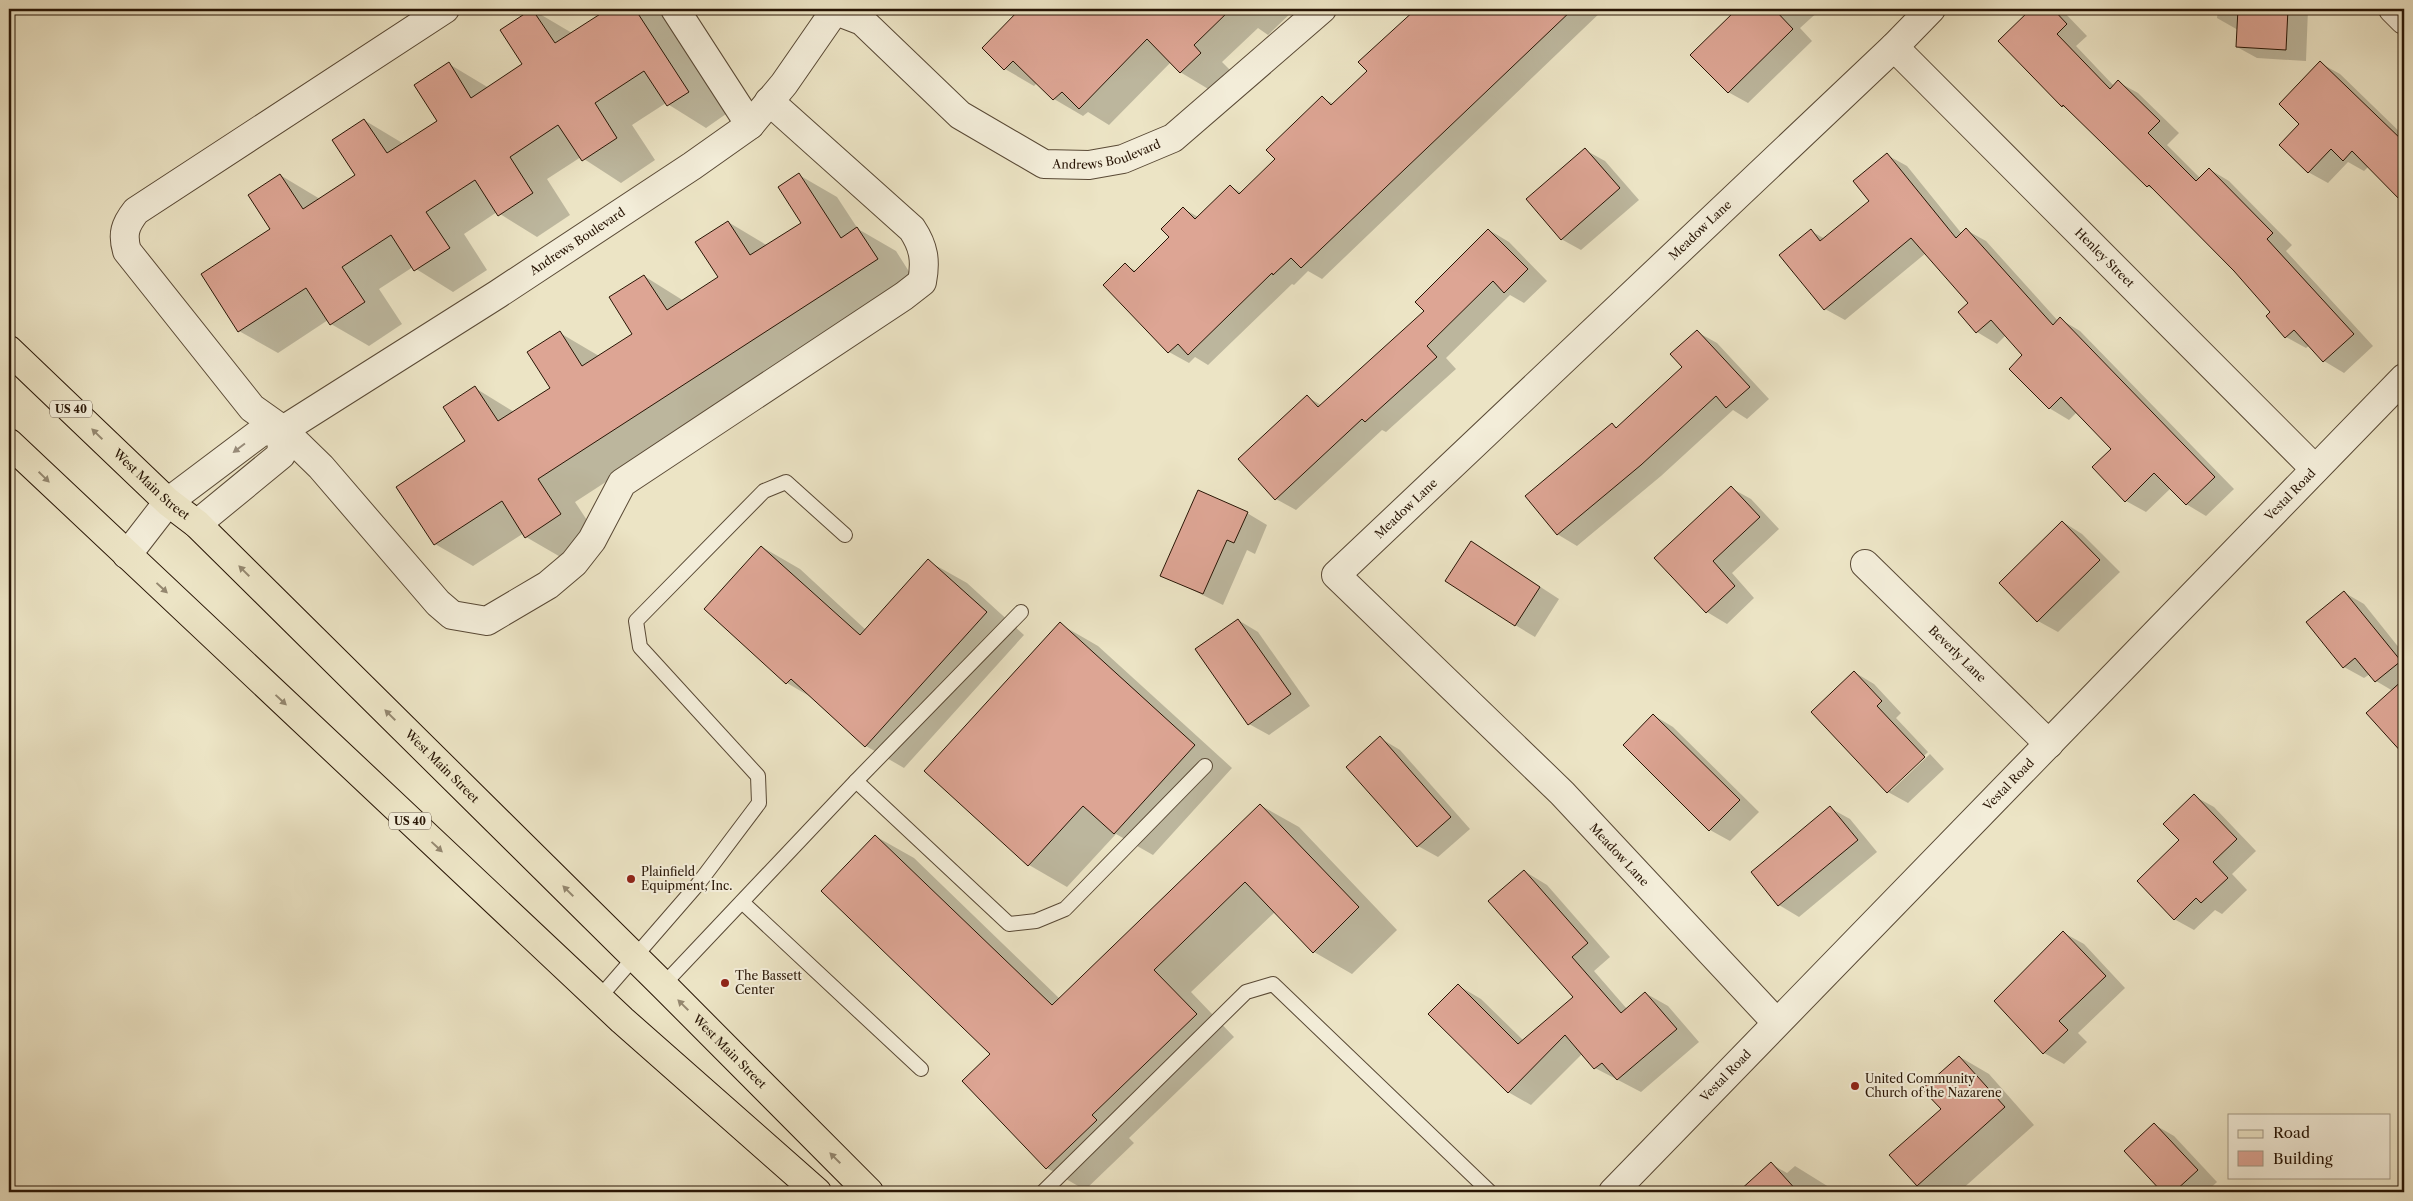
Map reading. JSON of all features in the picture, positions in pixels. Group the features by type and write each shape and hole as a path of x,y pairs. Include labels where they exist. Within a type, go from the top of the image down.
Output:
{"main road":[{"name":"West Main Street","path":"9,350 168,502 197,524 663,984 869,1192"},
{"name":"US 40","path":"9,443 599,998 817,1192"}],"street":[{"path":"445,9 136,211 126,225 123,238 127,251 252,408 283,430 321,467 438,603 452,615 486,621 548,584 574,563 592,540 622,483 904,296 922,282 925,265 922,244 912,228 769,101"},
{"path":"675,9 750,125"},
{"name":"Andrews Boulevard","path":"126,555 168,502 261,432 283,430 498,294 750,125 784,84 836,10 862,21 960,115 1044,164 1090,165 1123,159 1173,138 1322,9"},
{"name":"Meadow Lane","path":"1776,1022 1562,793 1336,575 1894,47 1931,9"},
{"path":"2393,9 2404,20"},
{"name":"Henley Street","path":"1894,47 2315,469"},
{"name":"Vestal Road","path":"1613,1192 1776,1022 2404,378"},
{"path":"197,524 281,454 283,430"},
{"name":"Beverly Lane","path":"1865,564 2049,744"}],"lane":[{"path":"599,998 698,884 759,803 758,776 640,647 636,621 764,490 786,482 845,535"},
{"path":"663,984 856,781 1021,612"},
{"path":"856,781 1009,924 1036,921 1065,909 1205,766"},
{"path":"742,902 921,1069"},
{"path":"1043,1192 1246,992 1273,984 1490,1192"}],"building":[{"path":"532,9 555,43 608,9 635,9 689,92 667,106 644,71 595,103 617,138 582,161 558,125 510,157 533,193 498,216 475,180 426,212 450,248 414,271 391,235 342,267 365,302 330,325 306,288 238,332 201,274 270,229 248,195 280,174 303,209 355,175 332,140 364,119 387,153 437,121 414,85 449,62 471,98 522,64 500,30"},
{"path":"1020,9 1231,9 1194,45 1201,53 1180,73 1147,39 1079,109 1062,92 1053,100 1013,61 1004,70 982,48"},
{"path":"1416,9 1573,9 1301,268 1291,258 1273,275 1272,273 1188,355 1178,344 1168,353 1103,285 1125,263 1134,272 1169,237 1161,229 1183,207 1195,219 1230,185 1239,194 1275,159 1266,150 1322,96 1331,105 1367,71 1358,62"},
{"path":"1737,9 1774,9 1793,29 1728,93 1690,55"},
{"path":"2031,9 2053,9 2067,24 2057,34 2110,89 2118,80 2160,121 2148,133 2196,181 2209,168 2273,233 2267,239 2354,334 2323,362 2294,330 2285,338 2266,316 2270,312 2234,271 2149,185 2147,187 2063,105 2062,107 1998,41"},
{"path":"2238,9 2288,9 2286,50 2236,47"},
{"path":"2320,61 2404,142 2404,204 2352,151 2343,161 2331,149 2308,173 2279,145 2299,124 2279,104"},
{"path":"1585,148 1620,188 1561,240 1526,199"},
{"path":"1887,153 1956,238 1966,228 2053,325 2060,317 2215,477 2186,505 2154,473 2125,502 2092,467 2111,449 2061,397 2049,409 2009,369 2022,355 1991,320 1976,333 1958,312 1968,303 1911,238 1824,310 1779,255 1811,229 1820,241 1869,201 1853,181"},
{"path":"799,173 841,238 857,227 878,259 538,479 561,514 525,538 502,501 434,545 396,487 465,441 443,407 475,386 498,421 550,388 527,352 560,331 582,366 632,334 609,297 644,275 667,310 718,277 695,242 728,221 750,255 801,223 778,187"},
{"path":"1488,229 1528,269 1504,293 1493,281 1427,346 1437,357 1365,422 1362,419 1275,500 1238,459 1307,395 1318,407 1424,311 1415,302"},
{"path":"1697,330 1750,387 1726,408 1716,396 1641,465 1557,535 1525,496 1612,423 1616,428 1682,367 1670,354"},
{"path":"1731,486 1760,517 1713,561 1735,586 1706,613 1654,558"},
{"path":"1198,490 1248,512 1234,543 1227,540 1203,594 1160,576"},
{"path":"2062,521 2100,560 2037,622 1999,583"},
{"path":"1471,541 1540,587 1515,626 1445,581"},
{"path":"761,546 860,635 928,559 987,612 865,747 791,679 786,684 704,609"},
{"path":"2344,591 2401,661 2375,682 2355,658 2343,668 2306,622"},
{"path":"1238,619 1291,694 1248,725 1195,649"},
{"path":"1060,622 1195,745 1114,834 1083,806 1028,866 924,771"},
{"path":"1854,671 1882,701 1877,706 1925,757 1887,793 1811,712"},
{"path":"2404,679 2404,755 2366,713"},
{"path":"1653,714 1740,800 1709,831 1623,745"},
{"path":"1380,736 1451,817 1417,847 1346,767"},
{"path":"2194,794 2237,839 2213,862 2228,878 2201,903 2196,898 2174,920 2137,881 2179,840 2163,824"},
{"path":"1260,804 1359,907 1313,953 1245,882 1154,970 1197,1014 1092,1115 1097,1120 1046,1169 962,1081 990,1054 821,891 875,835 1052,1005"},
{"path":"1830,806 1858,840 1778,906 1751,872"},
{"path":"1524,870 1588,943 1572,957 1621,1013 1645,992 1677,1029 1617,1080 1602,1063 1594,1069 1565,1035 1508,1093 1428,1014 1458,984 1518,1044 1573,997 1488,901"},
{"path":"2063,931 2106,976 2059,1021 2068,1030 2043,1054 1994,1001"},
{"path":"1959,1056 2005,1107 1917,1186 1889,1155 1941,1109 1922,1089"},
{"path":"2154,1123 2198,1170 2174,1192 2162,1192 2124,1151"},
{"path":"1771,1162 1798,1192 1738,1192"}],"place":[{"name":"Plainfield Equipment, Inc.","path":"631,879"},
{"name":"The Bassett Center","path":"725,983"},
{"name":"United Community Church of the Nazarene","path":"1855,1086"}]}
